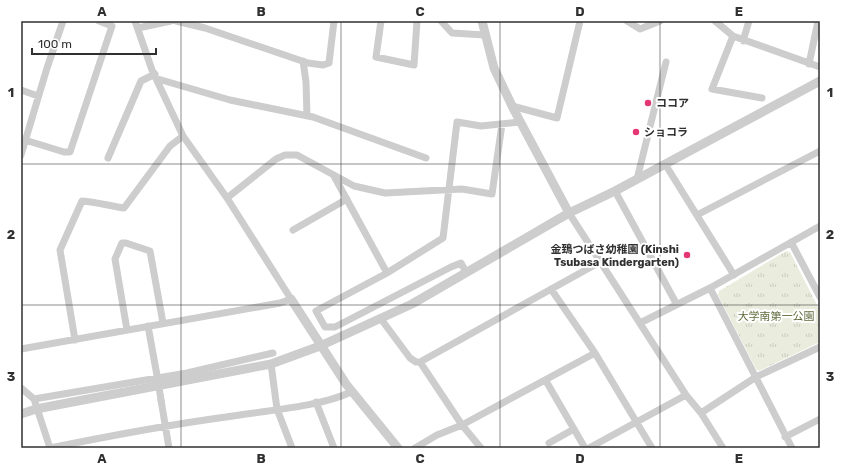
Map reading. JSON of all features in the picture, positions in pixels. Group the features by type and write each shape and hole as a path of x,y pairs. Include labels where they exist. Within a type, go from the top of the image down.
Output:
{"street":[{"path":"21,155 38,96 63,21"},
{"path":"25,140 64,152 70,152 112,26 99,21"},
{"path":"171,21 136,25 156,76 183,136 227,198 320,346 351,392 398,448"},
{"path":"176,21 196,23 303,61 323,65 329,63 334,21"},
{"path":"381,21 376,57 414,66 417,21"},
{"path":"441,21 452,33 485,35"},
{"path":"482,21 494,68 520,122 569,214 686,396 701,413 723,448"},
{"path":"512,106 557,118 580,21"},
{"path":"627,21 640,28 648,23 660,21"},
{"path":"715,21 733,36 743,41 820,67"},
{"path":"743,41 749,21"},
{"path":"809,64 818,21"},
{"path":"733,36 712,89 762,98"},
{"path":"303,61 306,82 307,116"},
{"path":"637,179 666,62"},
{"path":"108,158 141,81 156,76 230,100 307,116 426,158"},
{"path":"35,404 271,364 320,346 412,304 569,214 819,83"},
{"path":"21,90 38,96"},
{"path":"466,272 461,264 451,267 335,327 325,327 316,311 387,273 443,238 457,122 481,126 520,122"},
{"path":"227,198 276,159 285,155 297,155 354,186 385,193 462,189 492,194 502,124"},
{"path":"75,340 60,250 82,200 124,208 170,146 183,136"},
{"path":"697,215 820,151"},
{"path":"665,164 734,275"},
{"path":"334,176 387,273"},
{"path":"615,191 676,303"},
{"path":"293,230 347,199"},
{"path":"640,323 676,303 710,288 820,226"},
{"path":"791,242 820,296"},
{"path":"127,330 114,259 122,243 126,243 150,252 163,323"},
{"path":"381,319 410,358 416,362 420,362 600,262"},
{"path":"710,288 792,448"},
{"path":"551,290 595,353 652,448"},
{"path":"21,349 163,323 280,304 291,299"},
{"path":"148,326 169,448"},
{"path":"701,413 756,377 820,346"},
{"path":"21,414 35,404 216,367 273,353"},
{"path":"415,448 437,435 462,425 546,381 595,353"},
{"path":"420,362 462,425 481,448"},
{"path":"271,364 277,409 292,448"},
{"path":"546,381 585,448"},
{"path":"21,388 35,404 50,448 165,426 316,402 342,396 351,392"},
{"path":"589,448 686,396"},
{"path":"316,402 334,448"},
{"path":"786,437 820,419"},
{"path":"549,443 574,429"}],"green space":[{"name":"大学南第一公園","path":"786,251 790,252 820,311 820,342 759,371 756,369 718,295 719,291"}],"place":[{"name":"ココア","path":"648,103"},
{"name":"ショコラ","path":"636,132"},
{"name":"金鵄つばさ幼稚園 (Kinshi Tsubasa Kindergarten)","path":"687,255"}]}
